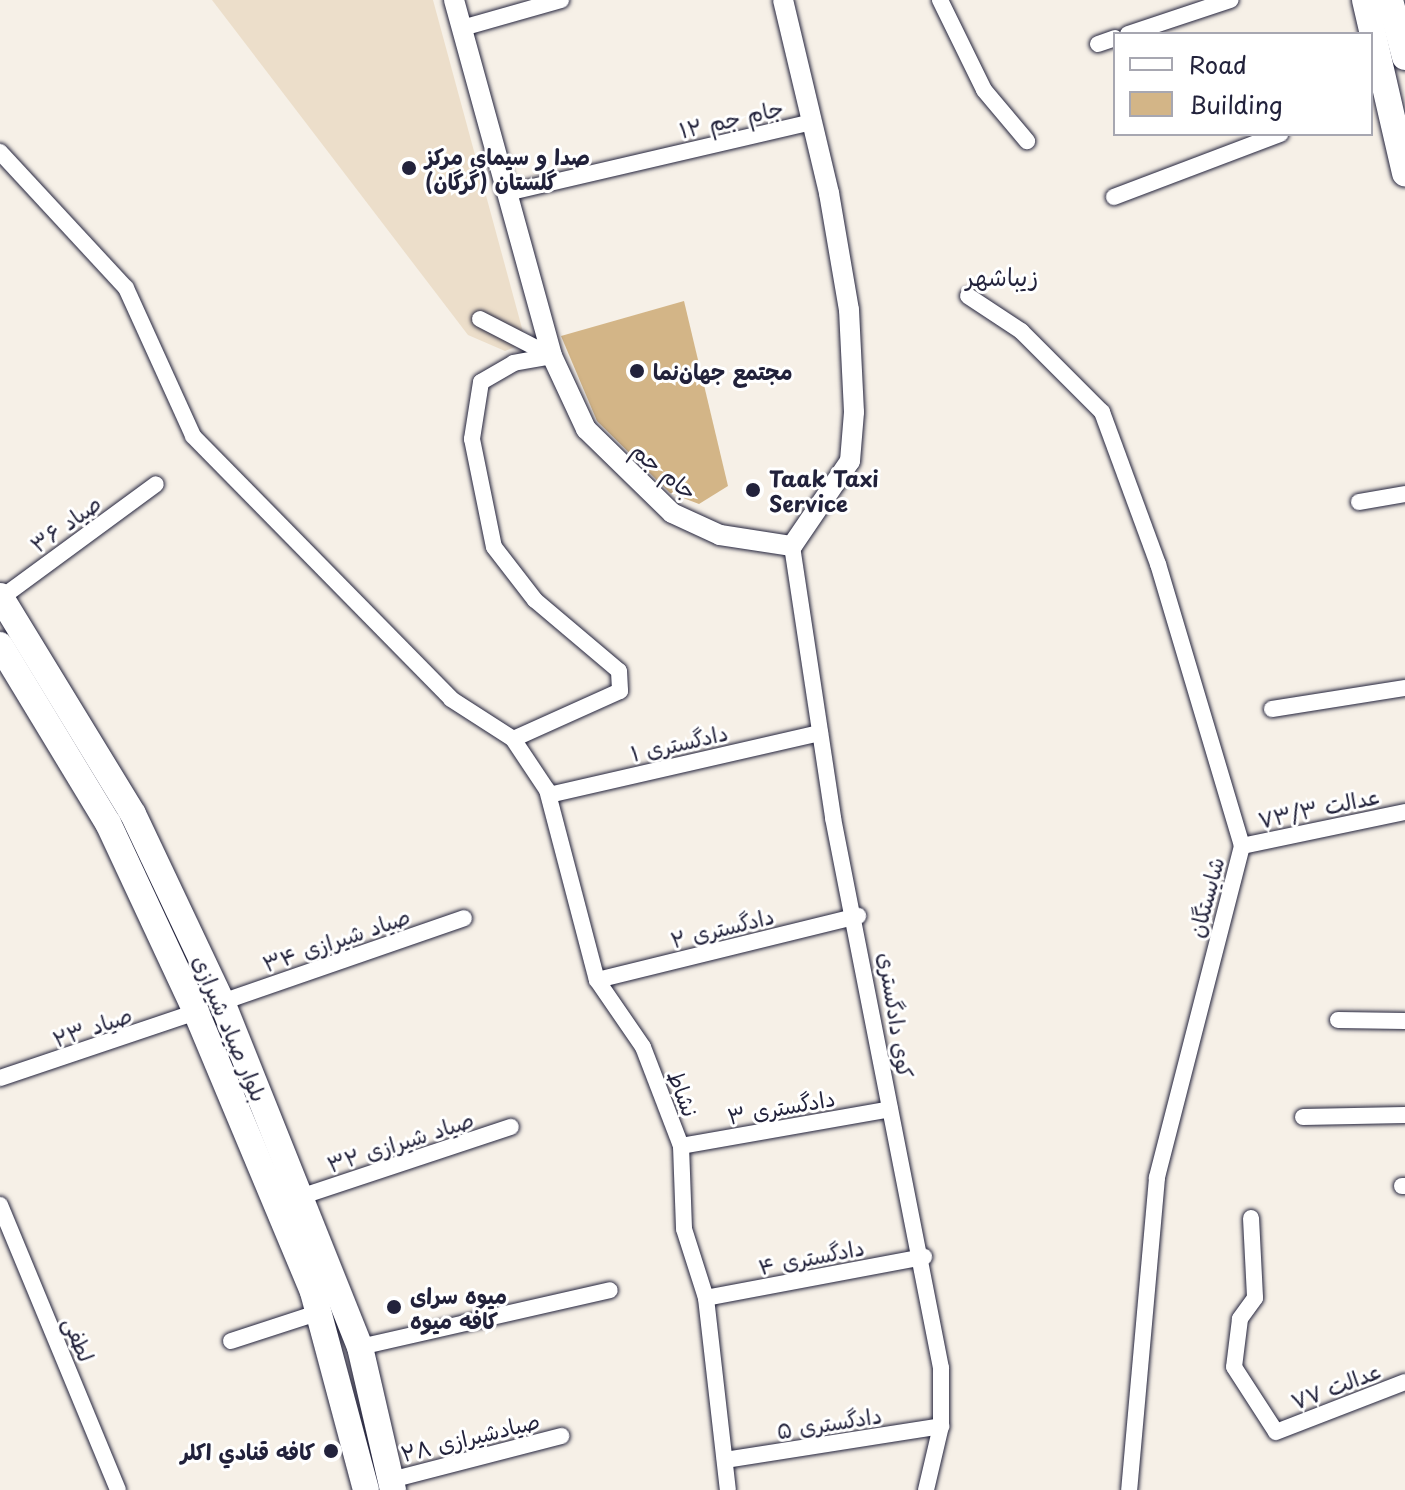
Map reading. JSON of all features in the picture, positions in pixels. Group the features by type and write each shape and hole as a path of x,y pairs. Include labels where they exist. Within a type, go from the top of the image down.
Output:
{"main road":[{"path":"1365,0 1369,32"},
{"path":"1390,0 1405,57"},
{"path":"1373,60 1378,97 1405,173"},
{"name":"بلوار صیاد شیرازی","path":"1,597 33,678 108,823 196,1012 320,1312 366,1490"},
{"name":"بلوار صیاد شیرازی","path":"0,645 33,678 133,814 222,1002 303,1196 360,1347 392,1485"}],"street":[{"name":"جام جم","path":"454,0 552,356 586,429 672,513 720,535 792,546"},
{"path":"462,28 561,0"},
{"path":"783,0 812,122 849,310 854,412 850,461 792,546"},
{"path":"940,0 984,90 1027,141"},
{"path":"1134,32 1230,0"},
{"path":"1098,44 1113,39"},
{"name":"۱۲ جام جم","path":"507,193 812,122"},
{"path":"1114,197 1275,136"},
{"path":"0,152 126,288 193,436 451,699 513,739 620,691 619,671 535,600 494,547 472,439 481,382 514,363 552,356"},
{"name":"شایستگان","path":"968,296 1021,331 1102,412 1158,564 1242,846 1157,1178 1129,1490"},
{"path":"480,319 552,356"},
{"name":"صیاد ۳۶","path":"1,597 156,484"},
{"path":"1359,502 1405,494"},
{"name":"کوی دادگستری","path":"792,546 820,733 858,916 890,1109 924,1257 941,1368 941,1426 926,1490"},
{"path":"1272,709 1405,688"},
{"name":"دادگستری ۱","path":"549,795 820,733"},
{"name":"نشاط","path":"513,739 549,795 597,980 643,1047 681,1146 684,1229 706,1298 728,1490"},
{"name":"۷۳/۳ عدالت","path":"1242,846 1405,812"},
{"name":"دادگستری ۲","path":"597,980 858,916"},
{"name":"صیاد شیرازی ۳۴","path":"222,1002 464,918"},
{"name":"صیاد ۲۳","path":"0,1078 196,1012"},
{"path":"1338,1020 1405,1021"},
{"name":"دادگستری ۳","path":"681,1146 890,1109"},
{"path":"1303,1117 1405,1115"},
{"name":"صیاد شیرازی ۳۲","path":"303,1196 511,1127"},
{"name":"لطفی","path":"0,1205 118,1490"},
{"name":"عدالت ۷۷","path":"1251,1218 1255,1298 1240,1319 1234,1367 1276,1432 1405,1382"},
{"name":"دادگستری ۴","path":"706,1298 924,1257"},
{"path":"360,1347 610,1290"},
{"path":"231,1341 320,1312"},
{"name":"دادگستری ۵","path":"725,1460 941,1426"},
{"name":"۲۸ صیادشیرازی","path":"392,1485 561,1436"}],"shaded area":[{"name":"صدا و سیمای مرکز گلستان (گرگان)","path":"212,0 433,0 526,343 505,351 468,335"}],"building":[{"name":"مجتمع جهان‌نما","path":"684,301 728,486 699,504 670,493 597,421 561,336"}],"place":[{"name":"صدا و سیمای مرکز گلستان (گرگان)","path":"409,168"},
{"name":"مجتمع جهان‌نما","path":"637,371"},
{"name":"Taak Taxi Service","path":"753,490"},
{"name":"میوه سرای کافه میوه","path":"394,1307"},
{"name":"كافه قنادي اكلر","path":"331,1451"}],"district":[{"name":"زیباشهر","path":"1002,277"}]}
